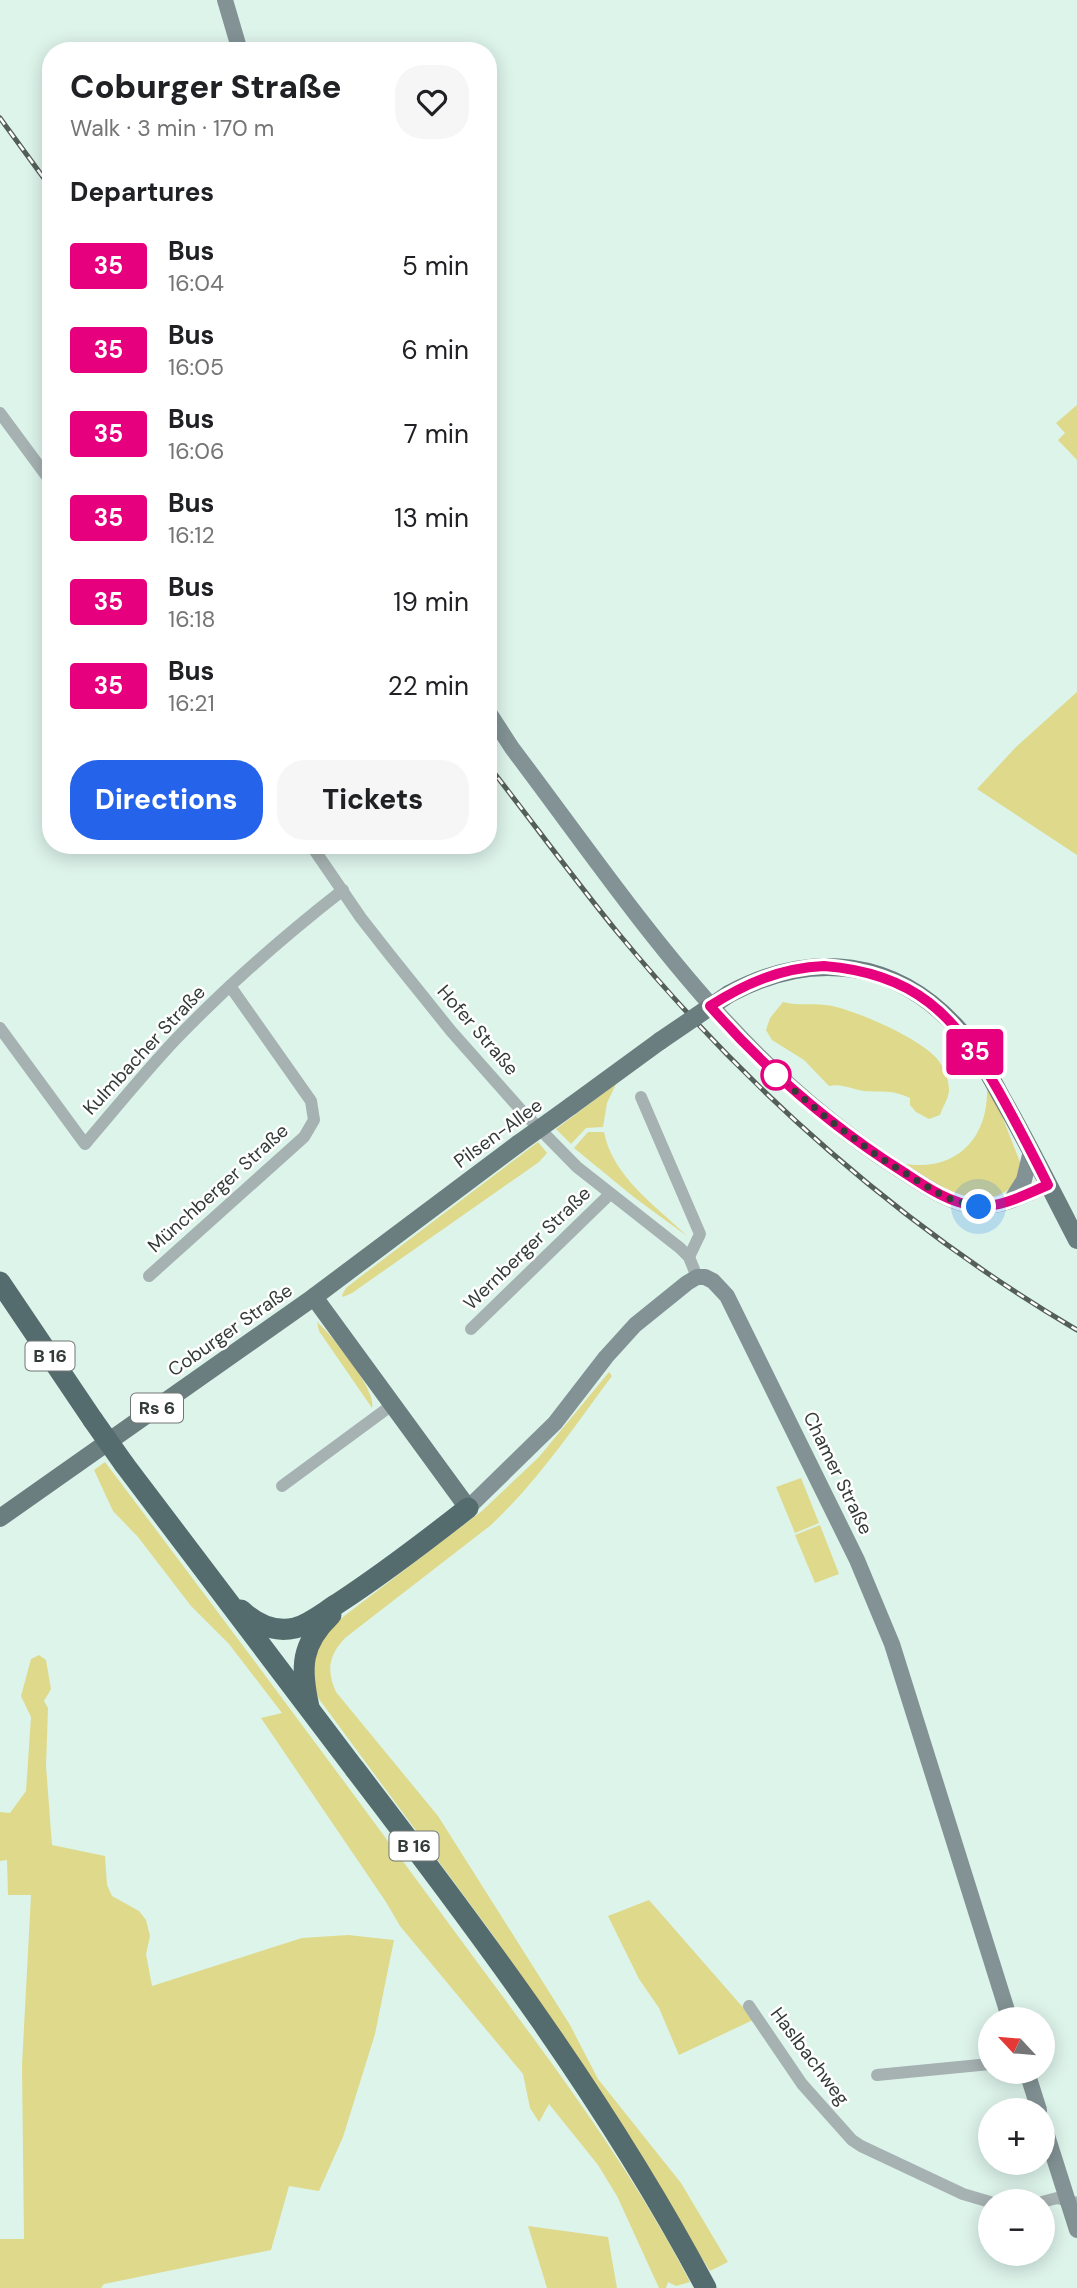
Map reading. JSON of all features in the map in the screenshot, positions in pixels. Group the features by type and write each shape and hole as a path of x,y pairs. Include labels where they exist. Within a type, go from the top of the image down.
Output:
{"highway":[{"name":"B 16","path":"2,1287 124,1464 427,1863 570,2062 624,2147 706,2288"},
{"path":"352,1594 468,1507"},
{"name":"B 16","path":"221,1592 247,1616 274,1629 295,1628 352,1594"},
{"name":"B 16","path":"309,1710 303,1670 309,1643 321,1625 352,1594"}],"main road":[{"name":"Pilsen-Allee","path":"313,1297 518,1144 729,994 753,981 787,970 824,966 864,971 907,987 927,1000 961,1032 982,1063 1077,1240"},
{"path":"313,1297 468,1507"},
{"name":"Coburger Straße","path":"0,1518 313,1297"}],"street":[{"path":"225,0 237,42"},
{"path":"0,413 42,470"},
{"path":"497,725 679,969 728,1027 776,1075 851,1137 934,1191 953,1200 979,1207 1012,1199 1048,1185"},
{"name":"Hofer Straße","path":"317,854 361,918 451,1031 577,1167 689,1257 697,1277"},
{"name":"Kulmbacher Straße","path":"0,1028 85,1144 177,1038 291,930 343,890"},
{"name":"Münchberger Straße","path":"149,1276 304,1137 314,1120 311,1101 230,986"},
{"path":"641,1097 700,1234 689,1257"},
{"path":"1012,1199 1024,1180 1031,1151"},
{"name":"Wernberger Straße","path":"471,1329 610,1194"},
{"path":"468,1507 555,1423 606,1357 635,1325 662,1301 697,1277"},
{"name":"Chamer Straße","path":"697,1277 713,1281 727,1296 871,1592 891,1644 1006,2007"},
{"path":"282,1486 392,1405"},
{"name":"Haslbachweg","path":"749,2006 802,2084 852,2140 963,2194 978,2198"},
{"path":"877,2075 978,2065"},
{"path":"1055,2156 1072,2202 1077,2230"}],"shaded area":[{"path":"1077,405 1077,460 1058,440 1065,433 1056,423"},
{"path":"1077,692 1077,855 977,789 1015,748"},
{"path":"783,1002 838,1007 886,1026 930,1052 942,1066 948,1082 949,1093 940,1115 929,1119 916,1112 910,1105 910,1098 898,1093 829,1086 804,1060 772,1040 766,1030 770,1018"},
{"path":"616,1084 607,1103 603,1127 586,1128 571,1144 556,1129"},
{"path":"987,1087 995,1098 1020,1162 1019,1174 1007,1191 987,1198 965,1197 940,1188 900,1163 937,1163 952,1158 964,1149 975,1137 982,1123"},
{"path":"588,1132 604,1132 616,1163 626,1176 649,1202 687,1236 574,1148"},
{"path":"538,1142 547,1153 539,1162 343,1297 346,1288"},
{"path":"317,1322 342,1350 360,1376 372,1400 372,1408 319,1331"},
{"path":"609,1372 612,1376 555,1453 508,1508 491,1525 345,1638 332,1657 330,1670 336,1692 438,1816 570,2025 598,2079 681,2183 728,2262 710,2271 577,2058 493,1935 319,1699 314,1688 312,1654 335,1623 482,1511 539,1457"},
{"path":"105,1462 549,2059 638,2190 690,2282 676,2286 668,2282 666,2288 659,2288 617,2196 598,2165 549,2104 539,2122 530,2108 523,2074 400,1926 261,1718 282,1713 229,1644 191,1606 138,1537 113,1511 94,1470"},
{"path":"801,1478 819,1523 795,1533 776,1487"},
{"path":"820,1525 839,1574 815,1583 795,1535"},
{"path":"39,1655 46,1660 51,1689 44,1701 48,1708 46,1766 52,1845 105,1856 107,1885 112,1896 139,1911 146,1920 150,1936 146,1954 152,1986 302,1938 348,1935 394,1940 375,2034 343,2137 319,2191 289,2186 271,2250 104,2284 101,2288 0,2288 0,2239 24,2239 22,2065 31,1895 8,1895 7,1860 0,1861 0,1812 10,1813 26,1791 31,1717 21,1696 31,1659"},
{"path":"649,1900 755,2019 679,2055 659,2008 639,1979 608,1916"},
{"path":"528,2226 608,2237 617,2288 547,2288"}],"railway":[{"path":"0,118 42,176"},
{"path":"497,777 618,933 720,1047 774,1100 830,1152 889,1201 1012,1290 1077,1330"}],"bus line":[{"name":"35","path":"824,966 864,971 907,987 927,1000 961,1032 1016,1122 1048,1185 996,1205 979,1207 967,1205 934,1191 879,1157 808,1103 776,1075 710,1006 753,981 787,970 807,967 824,966"}],"route":[{"path":"776,1075 879,1157 934,1191 967,1205 979,1207"}]}
